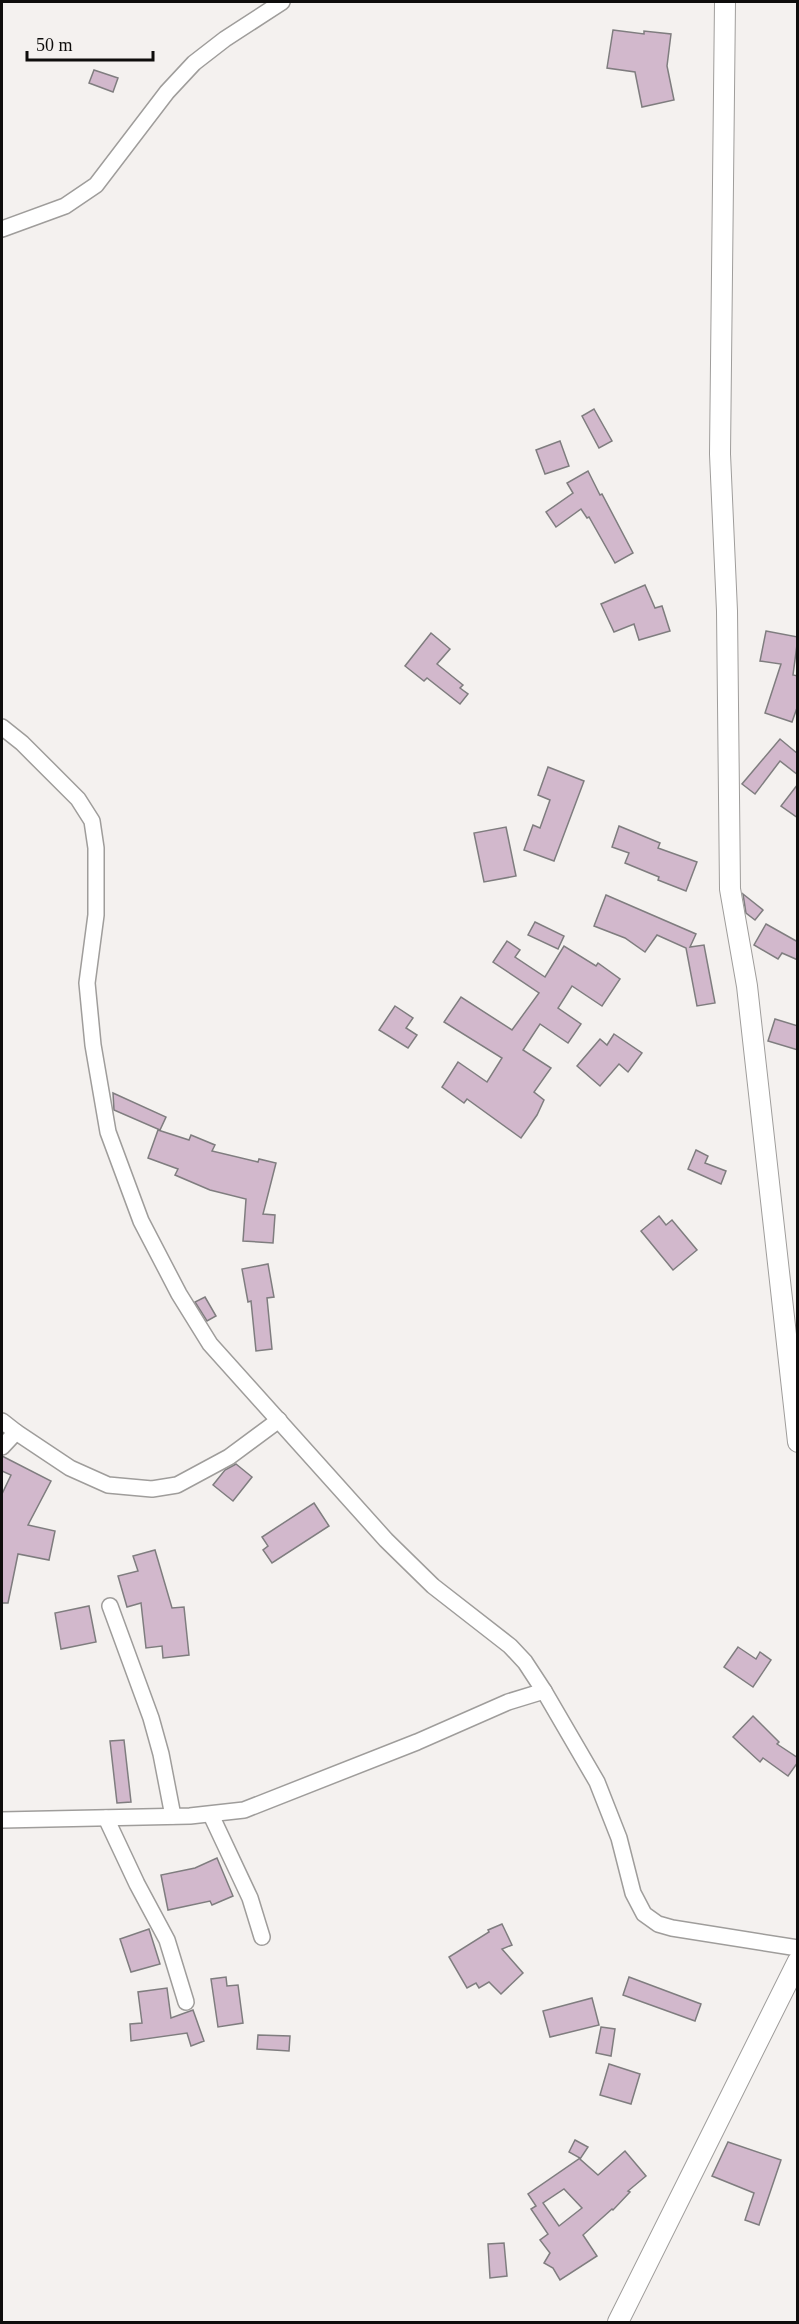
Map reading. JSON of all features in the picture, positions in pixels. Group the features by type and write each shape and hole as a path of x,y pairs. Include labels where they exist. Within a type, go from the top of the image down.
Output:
{"street":[{"path":"2,229 64,206 96,185 167,92 194,63 225,39 282,2"},
{"path":"725,2 720,454 726,611 730,889 747,986 798,1442"},
{"path":"2,727 22,743 78,799 92,821 96,848 96,915 87,982 93,1045 108,1132 141,1221 179,1294 210,1344 386,1540 433,1586 510,1647 525,1662 597,1782 619,1838 633,1893 644,1914 658,1924 672,1928 798,1948"},
{"path":"2,1421 70,1468 108,1485 152,1489 177,1485 218,1463 279,1420"},
{"path":"2,1447 16,1432"},
{"path":"110,1606 151,1718 161,1754 173,1816"},
{"path":"2,1820 211,1815 244,1810 417,1742 508,1702 544,1691"},
{"path":"211,1815 250,1898 262,1937"},
{"path":"106,1818 167,1940 186,2002"},
{"path":"618,2322 798,1961"}],"building":[{"path":"613,30 644,34 644,31 671,34 667,66 674,100 642,107 635,72 607,68"},
{"path":"94,70 118,78 113,92 89,83"},
{"path":"594,409 612,441 599,448 582,416"},
{"path":"560,441 569,466 545,474 536,450"},
{"path":"588,471 633,553 615,563 589,517 587,518 581,509 556,527 546,512 573,493 567,483"},
{"path":"645,585 655,608 662,606 670,631 639,640 634,624 614,632 601,604"},
{"path":"766,631 798,637 793,675 798,676 798,705 792,722 765,713 781,664 760,661"},
{"path":"431,633 450,649 437,664 463,685 460,688 468,694 460,704 427,678 424,681 405,666"},
{"path":"780,739 798,754 798,775 780,761 755,794 742,784"},
{"path":"548,767 584,781 554,861 524,850 533,825 540,828 550,800 538,795"},
{"path":"798,784 798,818 781,806"},
{"path":"619,826 660,843 658,848 697,862 686,891 625,863 629,853 612,847"},
{"path":"506,827 516,876 484,882 474,833"},
{"path":"743,894 763,910 755,920 746,913"},
{"path":"606,895 696,934 690,947 704,945 715,1003 697,1006 686,948 657,935 645,952 625,938 594,926"},
{"path":"535,922 564,936 558,949 528,935"},
{"path":"766,924 798,942 798,960 782,953 778,959 754,945"},
{"path":"507,941 520,950 515,957 545,977 564,946 596,966 598,963 620,979 602,1006 572,986 558,1008 581,1024 568,1043 540,1024 523,1050 551,1068 534,1092 544,1100 521,1138 467,1099 464,1103 442,1087 458,1062 487,1082 502,1058 444,1022 461,997 512,1030 539,993 493,962"},
{"path":"395,1006 413,1018 406,1028 417,1035 408,1048 379,1030"},
{"path":"775,1019 798,1026 798,1050 768,1041"},
{"path":"614,1034 642,1053 628,1072 619,1064 600,1086 577,1066 600,1039 607,1045"},
{"path":"113,1093 166,1117 160,1130 114,1110"},
{"path":"158,1130 189,1140 191,1135 215,1145 212,1151 258,1162 259,1159 276,1163 263,1214 275,1215 273,1243 243,1241 246,1199 210,1190 175,1175 178,1169 148,1158"},
{"path":"696,1150 708,1156 705,1163 726,1171 721,1184 688,1169"},
{"path":"659,1216 666,1225 672,1220 697,1250 673,1270 641,1231"},
{"path":"268,1264 274,1297 267,1298 272,1349 256,1351 251,1301 248,1302 242,1269"},
{"path":"205,1297 216,1316 207,1321 195,1302"},
{"path":"2,1456 51,1481 28,1525 55,1531 49,1560 18,1554 8,1603 2,1603 2,1494 11,1475 2,1471"},
{"path":"236,1464 252,1477 233,1501 213,1485 225,1470"},
{"path":"314,1503 329,1526 272,1563 263,1550 268,1546 262,1537"},
{"path":"155,1550 172,1608 184,1607 189,1655 163,1658 162,1646 146,1648 141,1603 127,1607 118,1576 138,1571 133,1556"},
{"path":"89,1606 96,1642 61,1649 55,1613"},
{"path":"738,1647 756,1659 760,1652 771,1660 753,1687 724,1667"},
{"path":"753,1716 779,1742 777,1744 798,1758 798,1762 788,1776 763,1758 760,1762 733,1737"},
{"path":"124,1740 131,1802 117,1803 110,1741"},
{"path":"217,1858 233,1896 212,1905 210,1901 168,1910 161,1875 195,1868"},
{"path":"502,1924 512,1945 502,1949 523,1973 501,1994 489,1982 479,1988 476,1983 467,1988 449,1957 489,1932 488,1930"},
{"path":"149,1929 160,1964 131,1972 120,1939"},
{"path":"226,1977 227,1986 238,1985 243,2023 218,2027 211,1979"},
{"path":"629,1977 701,2004 695,2021 623,1995"},
{"path":"167,1988 171,2018 193,2010 204,2041 191,2046 187,2033 131,2041 130,2024 142,2023 138,1992"},
{"path":"592,1998 599,2025 550,2037 543,2011"},
{"path":"601,2027 615,2029 611,2056 596,2053"},
{"path":"258,2035 290,2036 289,2051 257,2049"},
{"path":"609,2064 640,2074 631,2104 600,2095"},
{"path":"575,2140 588,2147 580,2159 598,2175 625,2151 646,2176 628,2191 630,2192 613,2210 583,2235 597,2256 560,2280 553,2268 544,2263 550,2253 540,2240 548,2234 531,2209 536,2206 528,2194 580,2158 569,2152","holes":["564,2189 582,2208 559,2226 543,2203"]},
{"path":"728,2142 781,2160 759,2225 745,2220 754,2193 712,2176"},
{"path":"504,2243 507,2276 490,2278 488,2244"}]}
